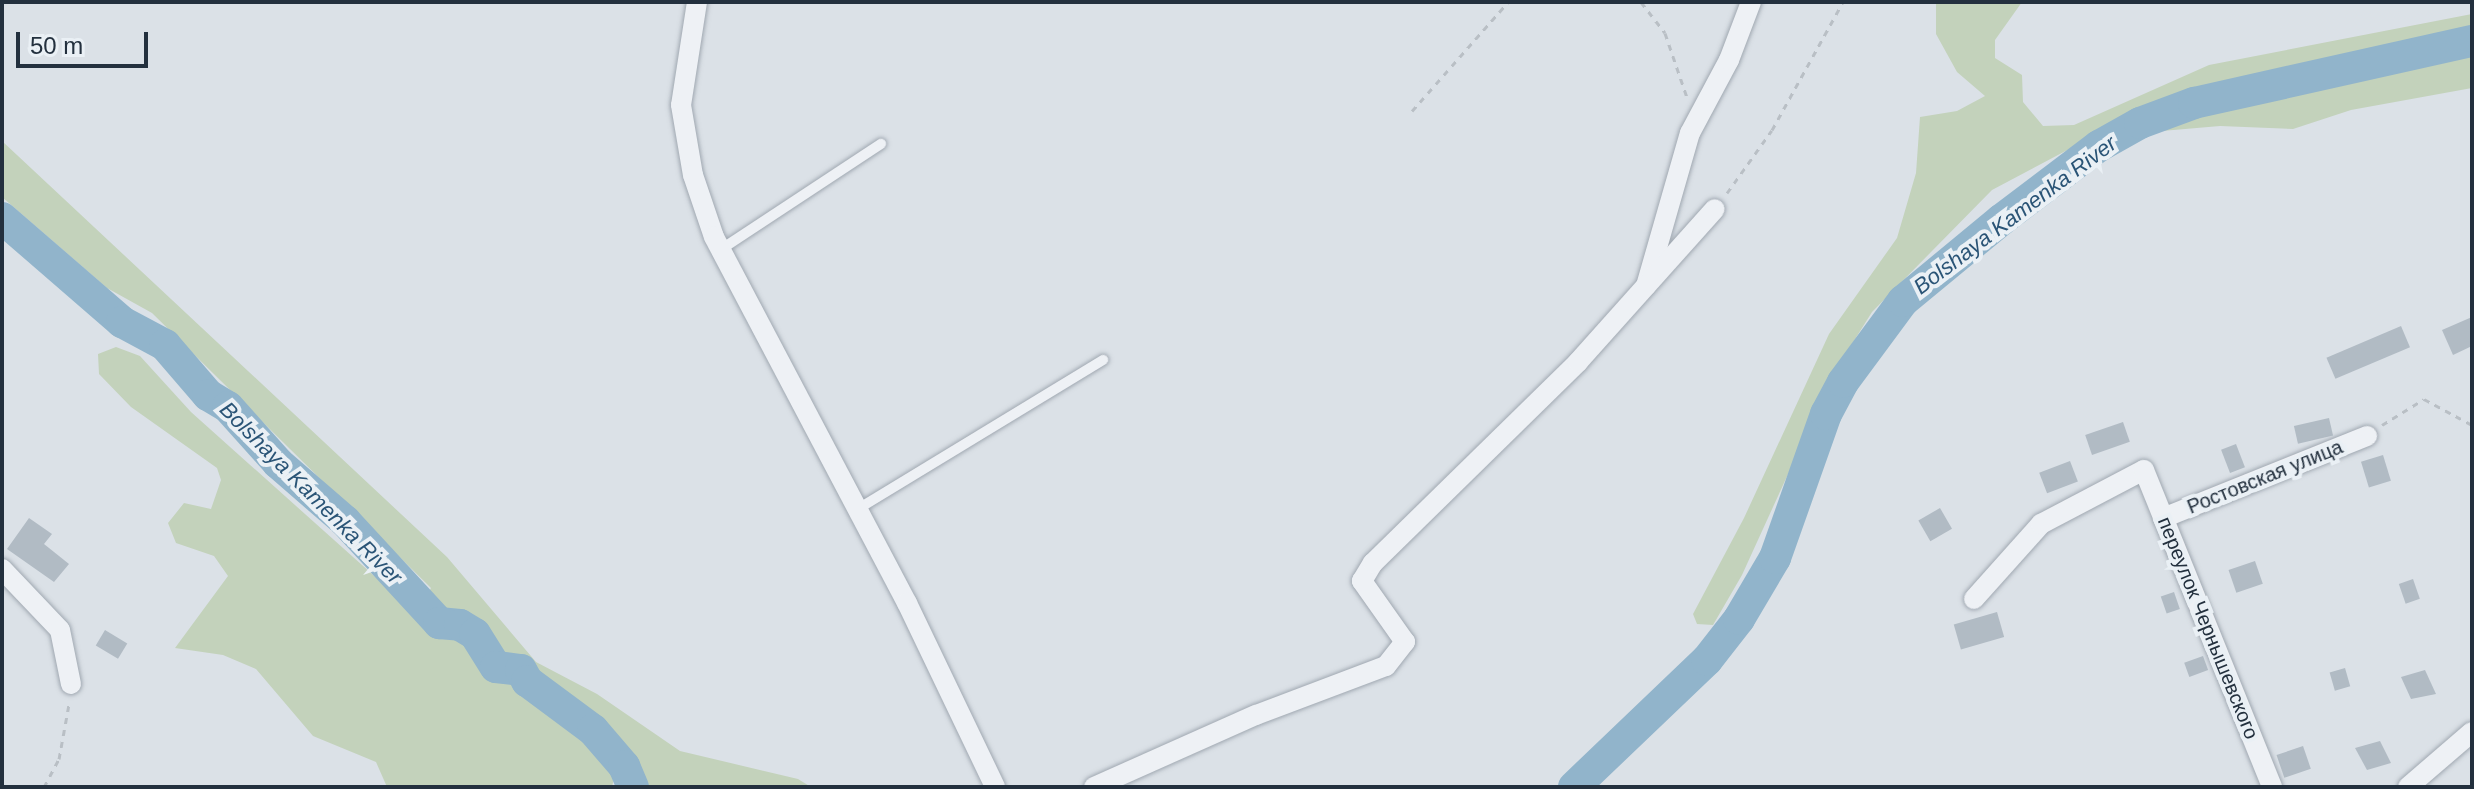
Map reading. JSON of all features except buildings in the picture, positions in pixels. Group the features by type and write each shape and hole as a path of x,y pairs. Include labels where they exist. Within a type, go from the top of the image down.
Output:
{"street":[{"path":"697,2 681,105 693,175 720,250 858,509 995,787"},
{"path":"1645,289 1660,221 1695,122 1729,60 1751,2"},
{"path":"1094,787 1256,715 1386,666 1405,642 1362,581 1373,563 1475,467 1645,289 1715,209"},
{"name":"Ростовская улица","path":"2163,518 2367,436"},
{"name":"переулок Чернышевского","path":"1974,599 2041,524 2144,470 2272,787"},
{"path":"2,569 60,630 71,684"},
{"path":"2408,787 2453,745 2472,732"}],"lane":[{"path":"720,250 881,144"},
{"path":"858,509 1103,360"}],"path":[{"path":"1412,111 1508,2"},
{"path":"1641,2 1665,33 1695,122"},
{"path":"1715,209 1772,130 1843,2"},
{"path":"2367,436 2424,399 2472,425"},
{"path":"44,787 59,759 71,684"}],"green space":[{"path":"1936,2 2022,2 1995,40 1995,58 2022,75 2023,102 2043,126 2074,125 2209,65 2472,14 2472,88 2351,110 2293,129 2220,126 2092,137 1992,190 1872,312 1835,371 1742,575 1713,625 1697,624 1693,614 1744,518 1829,334 1897,238 1916,173 1920,117 1957,111 1985,96 1957,72 1936,34"},
{"path":"2,141 447,557 536,662 597,694 680,751 798,779 811,787 633,787 618,760 612,787 387,787 376,762 313,736 256,669 223,655 175,648 228,576 214,556 176,543 168,523 184,503 211,509 221,480 217,468 131,407 99,374 98,354 116,347 140,356 191,412 381,582 423,603 431,588 152,313 107,288 2,197"}],"waterway":[{"name":"Bolshaya Kamenka River","path":"1574,787 1707,660 1739,619 1775,558 1826,414 1843,382 1903,301 2001,220 2099,146 2140,123 2194,103 2472,41"},
{"name":"Bolshaya Kamenka River","path":"2,218 122,322 165,345 208,395 228,407 278,463 345,521 439,623 460,625 475,634 496,667 521,670 527,681 593,730 624,766 633,787"}]}
